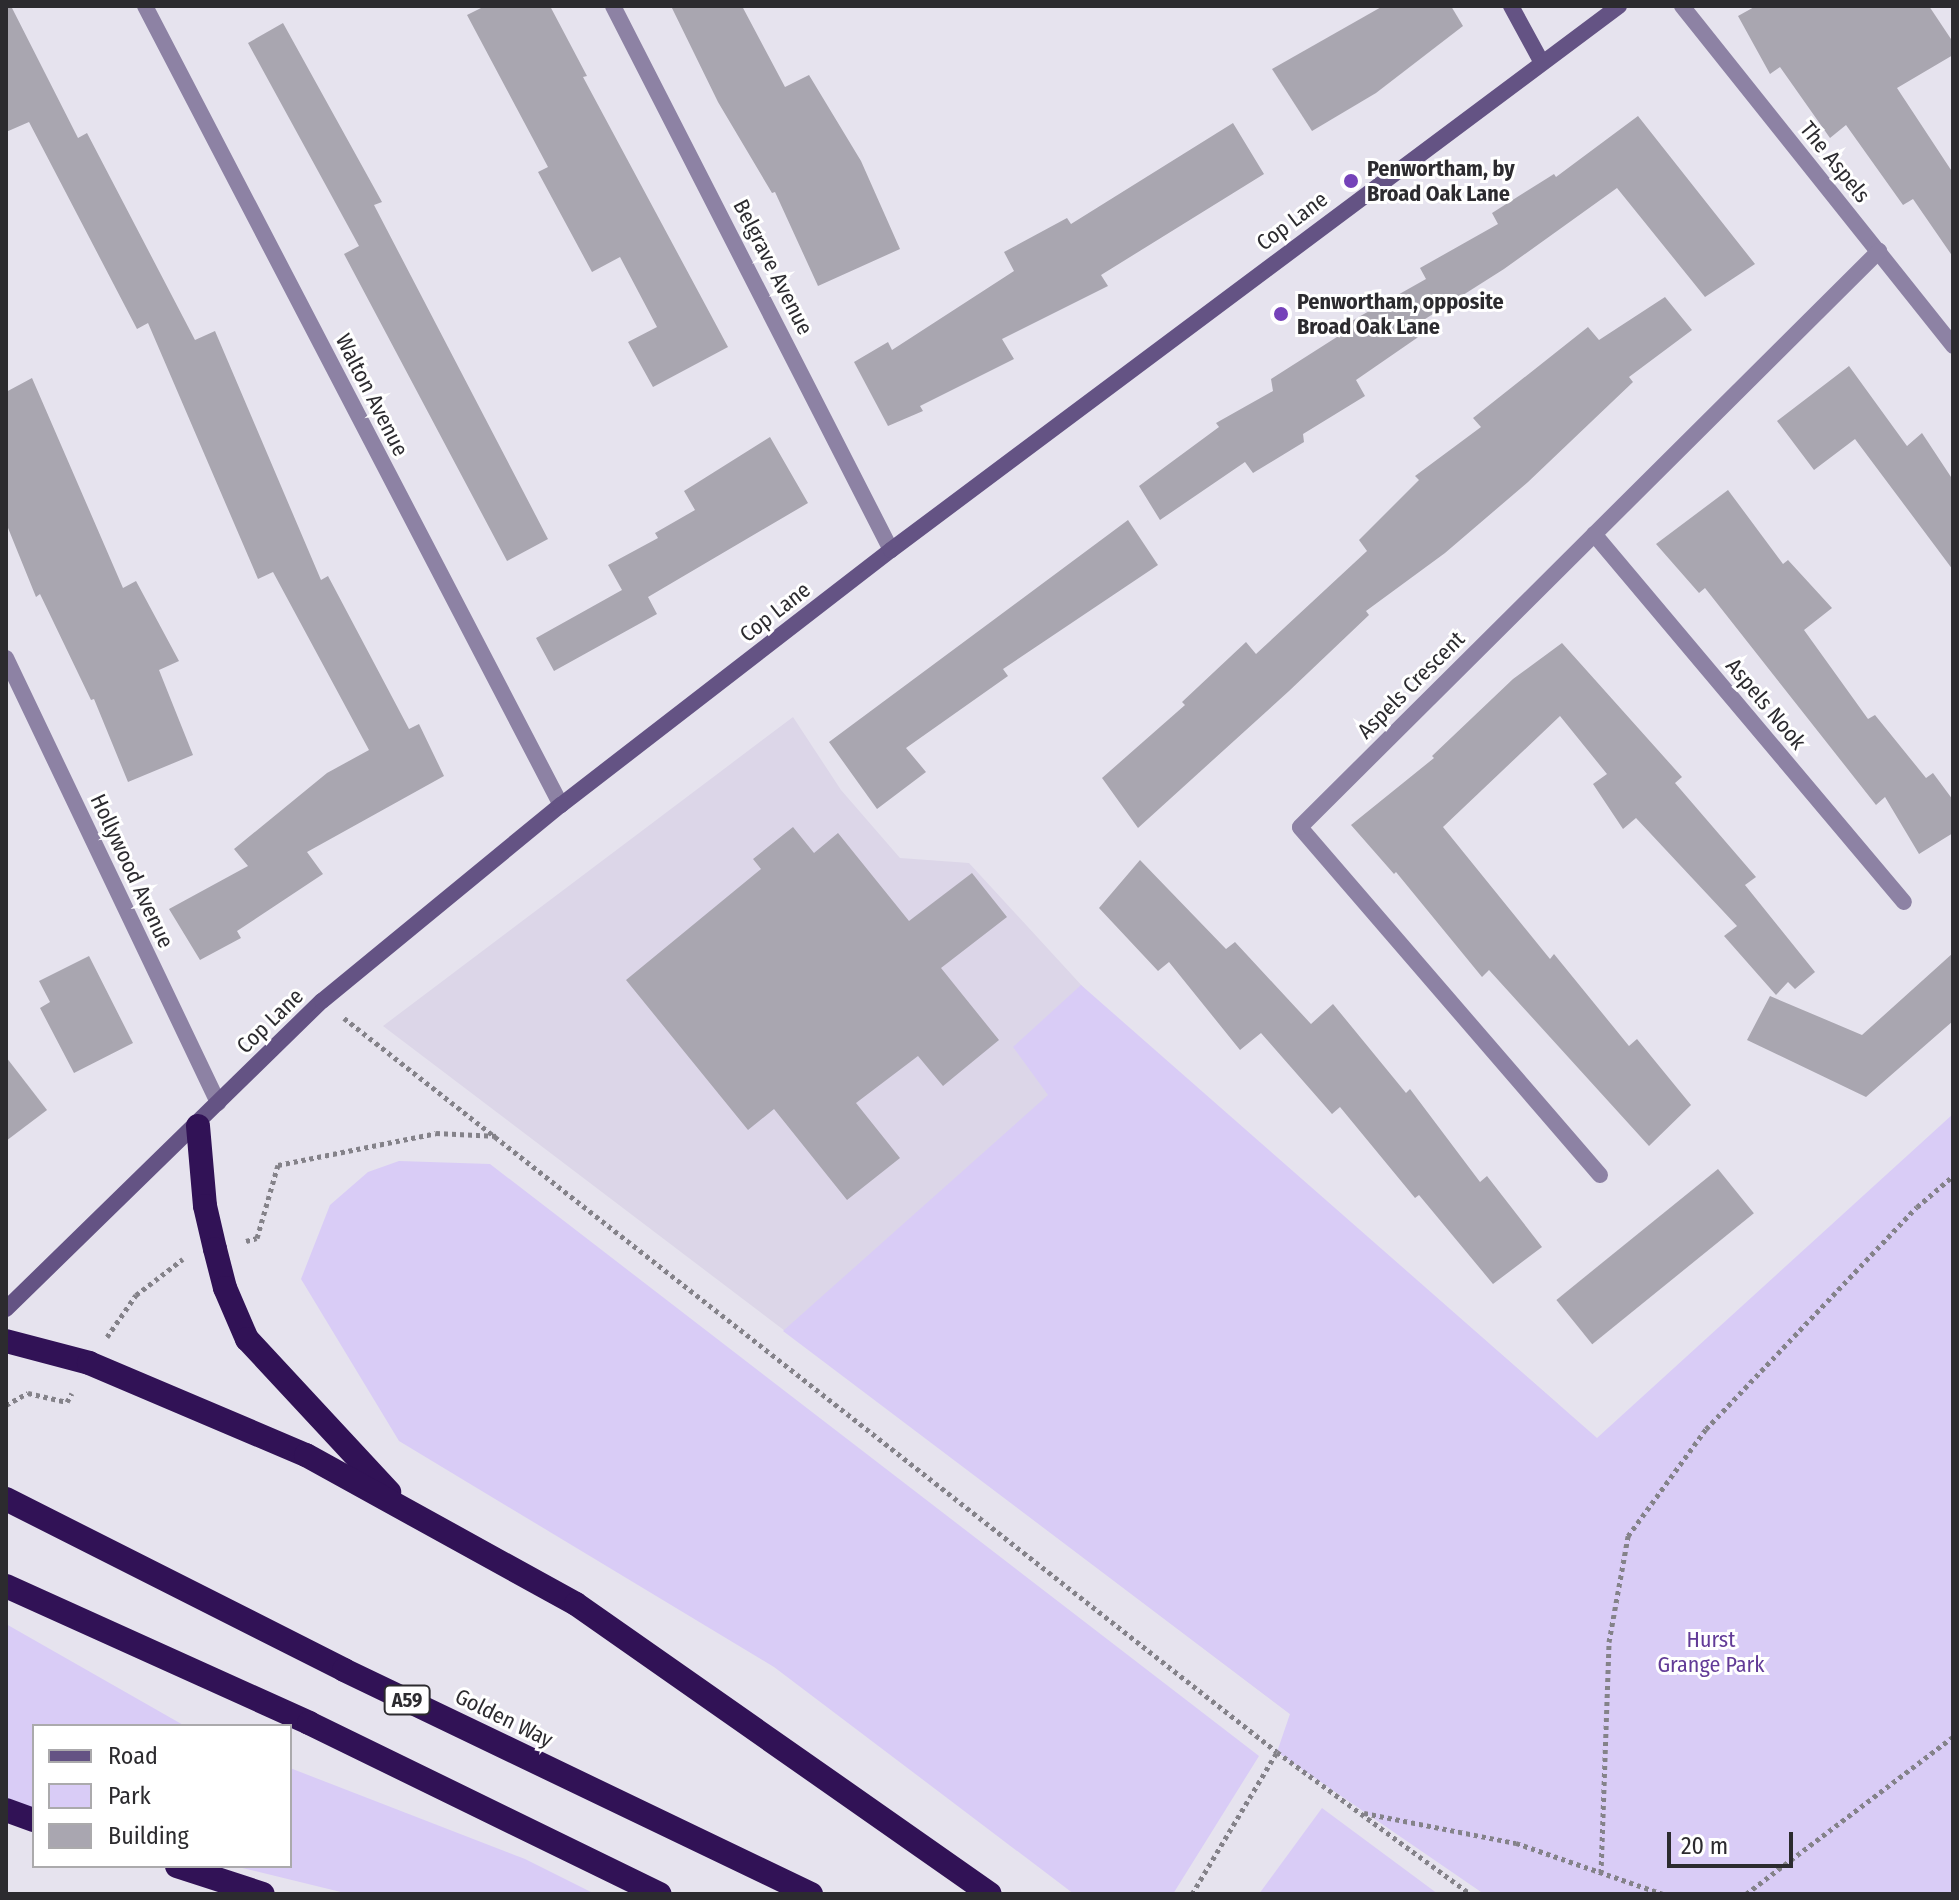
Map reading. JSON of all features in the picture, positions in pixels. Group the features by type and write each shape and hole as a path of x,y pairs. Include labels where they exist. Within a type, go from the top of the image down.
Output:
{"highway":[{"path":"198,1126 205,1206 225,1288 247,1339 303,1404 407,1510"},
{"path":"6,1341 89,1363 306,1455 576,1604 990,1894"},
{"name":"Golden Way","path":"6,1499 344,1670 811,1894"},
{"path":"6,1586 309,1723 660,1894"},
{"path":"6,1810 32,1819"},
{"path":"183,1868 263,1894"}],"street":[{"name":"Walton Avenue","path":"145,6 561,805"},
{"name":"Belgrave Avenue","path":"613,6 891,550"},
{"path":"1511,6 1541,61"},
{"name":"Cop Lane","path":"6,1309 198,1126 322,1001 561,805 891,550 1541,61 1619,6"},
{"name":"The Aspels","path":"1682,6 1953,346"},
{"name":"Aspels Crescent","path":"1600,1175 1300,827 1879,251"},
{"name":"Aspels Nook","path":"1594,534 1904,902"},
{"name":"Hollywood Avenue","path":"6,658 218,1103"}],"path":[{"path":"322,1001 499,1136 618,1234 1277,1752 1470,1894"},
{"path":"89,1363 136,1295 185,1258 257,1238 278,1165 436,1133 499,1136"},
{"path":"1601,1873 1609,1642 1628,1536 1706,1429 1917,1207 1953,1176"},
{"path":"1746,1894 1953,1737"},
{"path":"1192,1894 1277,1752"},
{"path":"1359,1812 1516,1843 1663,1894"}],"shaded area":[{"path":"793,717 841,790 900,858 969,863 1095,1000 1558,1404 1290,1714 383,1026"}],"green space":[{"name":"Hurst Grange Park","path":"1081,985 1597,1438 1953,1114 1953,1894 1484,1894 1277,1752 1290,1714 783,1331 1048,1095 1013,1047"},
{"path":"399,1161 490,1164 1259,1756 1173,1894 1074,1894 774,1667 399,1441 301,1279 330,1205 368,1172"},
{"path":"6,1624 181,1724 32,1724 32,1809 6,1801"},
{"path":"292,1769 525,1859 595,1894 349,1894 242,1868 292,1868"},
{"path":"1322,1808 1438,1894 1259,1894"}],"building":[{"path":"6,6 11,6 78,138 87,133 195,340 215,331 321,580 328,576 409,729 419,724 444,776 307,852 323,874 237,931 241,938 200,960 169,909 248,866 234,849 327,773 369,750 273,572 258,579 148,323 137,329 29,122 6,132"},
{"path":"485,6 550,6 587,76 583,77 728,347 653,387 628,342 657,327 620,257 592,272 538,172 548,167 467,15"},
{"path":"671,6 742,6 785,87 809,75 861,161 900,249 818,286 775,192 772,193 718,102"},
{"path":"1383,6 1451,6 1463,26 1376,93 1312,131 1272,69"},
{"path":"1756,6 1929,6 1953,42 1953,55 1897,88 1953,173 1953,257 1913,199 1903,205 1846,125 1830,138 1780,67 1770,74 1738,16"},
{"path":"283,23 382,202 374,205 548,539 507,561 344,254 359,246 248,43"},
{"path":"1638,116 1755,264 1705,297 1617,188 1504,269 1422,321 1427,331 1356,380 1365,396 1303,434 1304,442 1253,473 1245,462 1160,520 1139,486 1219,427 1216,423 1273,391 1271,379 1351,328 1348,323 1426,279 1420,268 1498,224 1492,213 1554,174 1556,177"},
{"path":"1233,123 1264,174 1101,275 1108,286 1002,339 1014,359 920,406 923,411 888,426 854,362 888,342 892,350 1014,271 1004,252 1067,218 1071,224"},
{"path":"1665,297 1692,330 1629,377 1633,382 1528,482 1445,553 1366,611 1369,615 1138,828 1102,778 1185,705 1182,702 1246,642 1256,654 1367,551 1359,540 1419,480 1415,476 1481,427 1473,418 1588,327 1599,340"},
{"path":"1849,366 1907,446 1922,433 1953,480 1953,570 1855,439 1814,470 1777,421"},
{"path":"32,378 123,588 136,581 179,661 159,670 193,755 128,782 94,699 91,700 40,594 36,597 6,523 6,392"},
{"path":"770,437 808,503 648,597 657,614 554,671 536,638 622,590 608,565 658,538 655,533 695,510 684,491"},
{"path":"1728,490 1783,564 1788,560 1832,608 1804,630 1868,719 1875,715 1926,778 1933,773 1953,800 1953,833 1919,854 1885,797 1876,805 1705,588 1699,593 1656,544"},
{"path":"1128,520 1158,565 1003,669 1008,676 906,748 926,772 877,809 829,742"},
{"path":"1562,643 1682,777 1675,783 1756,877 1745,885 1815,972 1795,989 1788,982 1776,995 1724,936 1737,926 1636,818 1623,829 1593,784 1607,774 1560,716 1443,827 1550,959 1554,954 1629,1046 1637,1039 1691,1105 1649,1146 1489,970 1482,977 1396,872 1394,874 1351,825 1434,758 1432,756 1513,679"},
{"path":"793,827 814,853 838,833 909,921 972,873 1007,917 941,968 999,1040 943,1086 918,1056 856,1103 900,1158 847,1200 774,1109 748,1130 626,980 761,869 753,859"},
{"path":"1140,860 1226,949 1235,942 1311,1024 1333,1004 1406,1093 1410,1089 1480,1182 1487,1176 1542,1247 1493,1284 1419,1195 1415,1198 1340,1107 1332,1114 1261,1033 1240,1050 1169,962 1158,971 1099,908"},
{"path":"1953,953 1953,1021 1866,1097 1747,1040 1770,996 1862,1035"},
{"path":"89,956 133,1043 74,1073 40,1008 50,1002 39,981"},
{"path":"6,1057 47,1110 6,1141"},
{"path":"1718,1169 1754,1213 1592,1344 1556,1300"}],"place":[{"name":"Penwortham, by Broad Oak Lane","path":"1351,181"},
{"name":"Penwortham, opposite Broad Oak Lane","path":"1281,314"}]}
